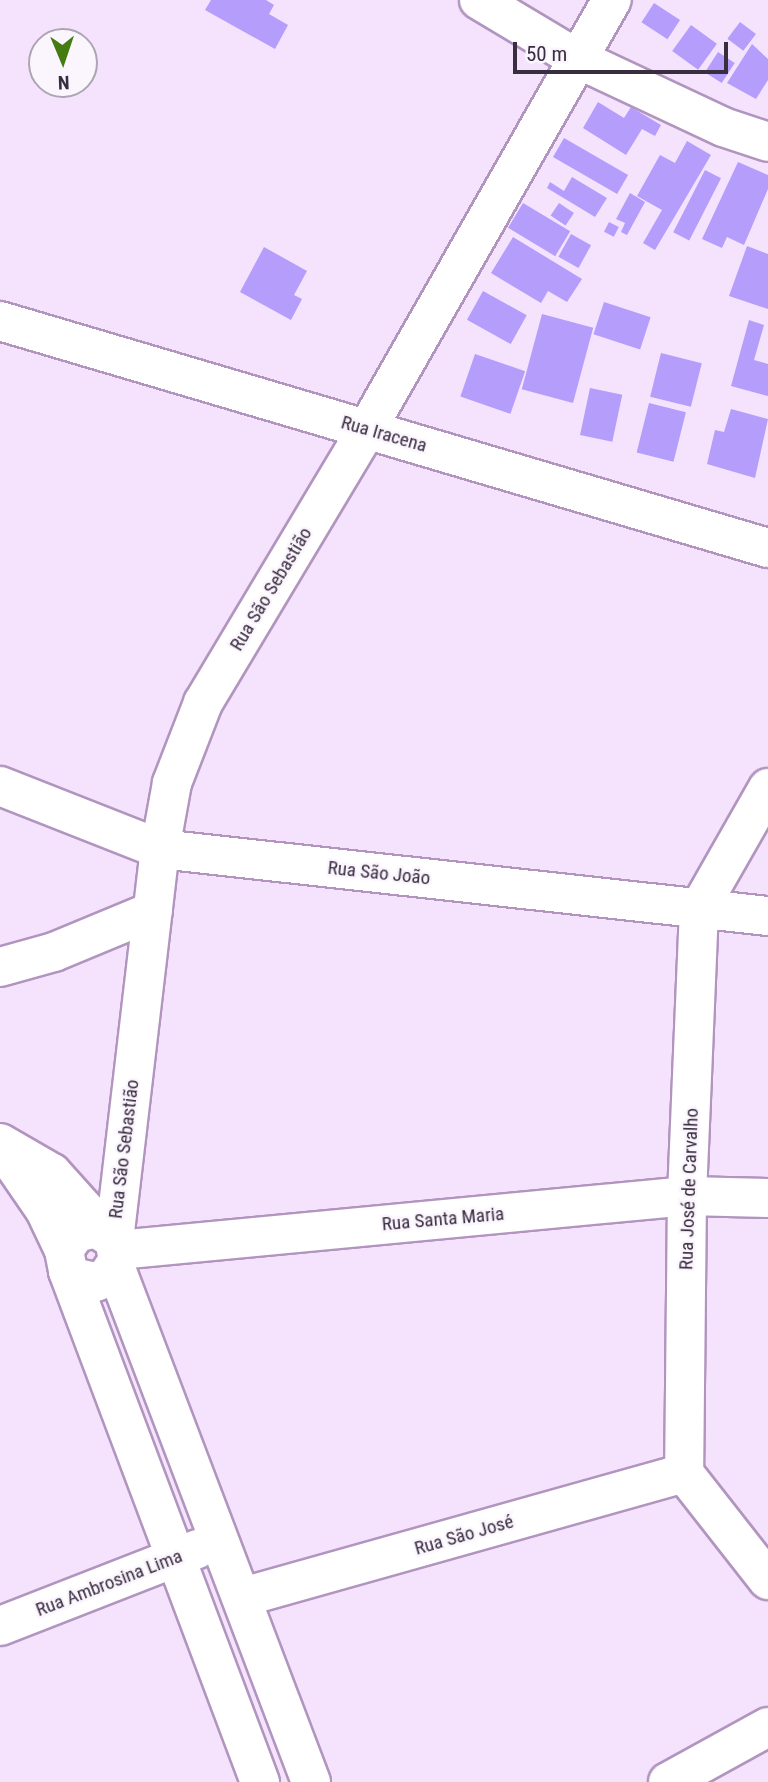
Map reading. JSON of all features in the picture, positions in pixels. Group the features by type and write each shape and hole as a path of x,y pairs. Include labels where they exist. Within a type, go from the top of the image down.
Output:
{"street":[{"path":"479,0 576,58 723,127 768,142"},
{"name":"Rua São Sebastião","path":"311,1782 243,1597 219,1541 113,1247 160,849 172,783 203,703 367,429 576,58 612,0"},
{"name":"Rua Iracena","path":"0,321 768,548"},
{"name":"Rua São João","path":"0,786 160,849 768,916"},
{"name":"Rua José de Carvalho","path":"684,1474 687,1196 699,909 768,788"},
{"path":"0,967 54,952 153,911"},
{"path":"0,1144 52,1173 113,1247"},
{"path":"0,1144 45,1210 66,1261 174,1558 260,1782"},
{"name":"Rua Santa Maria","path":"66,1261 76,1233 96,1228 113,1247 687,1196 768,1198"},
{"path":"684,1474 768,1580"},
{"name":"Rua São José","path":"243,1597 684,1474"},
{"name":"Rua Ambrosina Lima","path":"0,1626 219,1541"},
{"path":"668,1782 768,1727"}],"building":[{"path":"211,0 266,0 274,5 269,14 288,25 275,49 205,10"},
{"path":"654,3 680,20 667,39 641,22"},
{"path":"740,22 756,34 743,51 727,39"},
{"path":"691,25 717,44 698,70 672,51"},
{"path":"752,44 768,59 768,80 756,99 727,83"},
{"path":"718,52 735,63 722,83 705,72"},
{"path":"598,102 624,118 631,107 661,125 655,136 642,129 626,155 583,128"},
{"path":"564,138 628,175 617,194 553,157"},
{"path":"687,141 711,155 655,250 643,243 662,210 637,196 660,155 675,163"},
{"path":"738,162 768,175 768,189 744,245 727,237 722,248 702,239"},
{"path":"705,170 721,178 689,241 673,232"},
{"path":"572,177 607,198 595,217 547,188 550,182 564,191"},
{"path":"630,193 645,202 627,235 621,232 625,223 616,219"},
{"path":"523,203 570,231 555,256 508,228"},
{"path":"559,203 574,213 566,226 551,215"},
{"path":"609,222 619,227 614,237 604,232"},
{"path":"571,234 591,245 579,268 558,257"},
{"path":"513,237 582,279 567,302 548,291 541,303 491,273"},
{"path":"747,246 768,254 768,309 729,296"},
{"path":"264,247 307,271 294,295 302,299 291,320 240,292"},
{"path":"483,291 527,315 511,344 467,320"},
{"path":"604,302 651,317 640,349 593,334"},
{"path":"542,314 593,328 573,403 522,389"},
{"path":"749,320 764,325 754,360 768,364 768,396 731,386"},
{"path":"661,353 702,363 691,407 650,397"},
{"path":"475,354 525,371 510,414 460,397"},
{"path":"590,388 622,395 612,442 580,435"},
{"path":"649,403 686,412 674,462 637,452"},
{"path":"731,409 768,419 755,478 707,464 715,430 724,432"}]}
